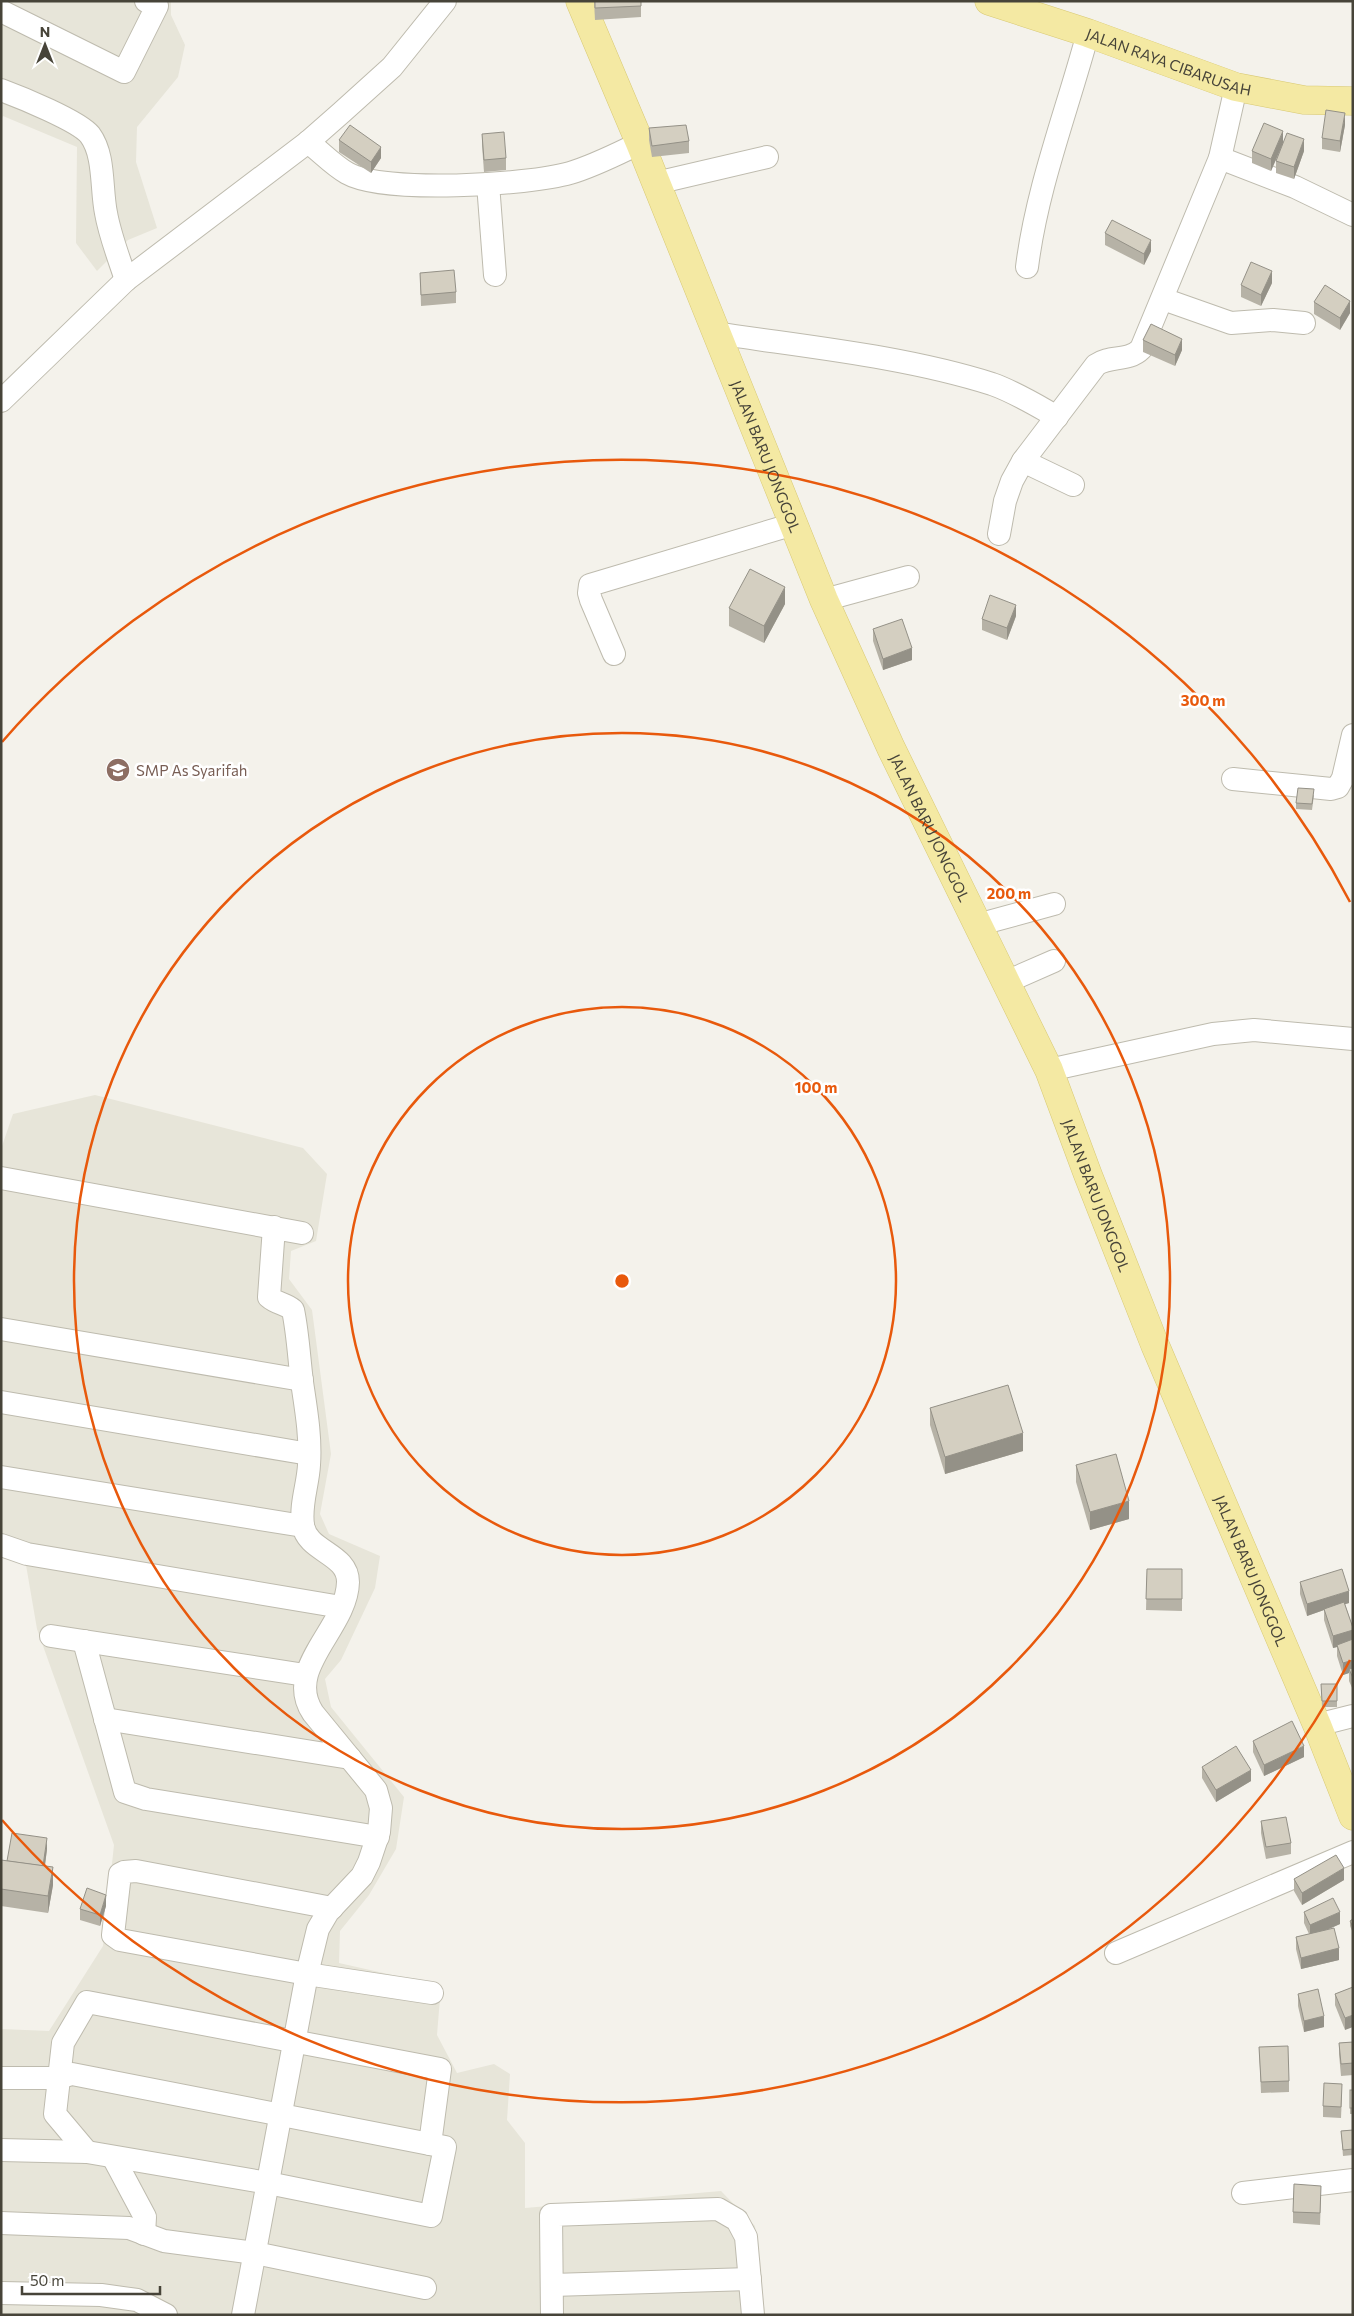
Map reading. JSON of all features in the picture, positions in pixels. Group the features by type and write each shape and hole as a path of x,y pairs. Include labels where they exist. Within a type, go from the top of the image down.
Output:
{"main road":[{"name":"JALAN BARU JONGGOL","path":"580,1 640,143 824,600 891,748 976,925 1050,1070 1088,1175 1180,1407 1317,1725 1353,1816"},
{"name":"JALAN RAYA CIBARUSAH","path":"989,1 1088,33 1236,87 1304,100 1353,102"}],"street":[{"path":"1,11 124,72 157,6 146,1"},
{"path":"1,401 126,280 308,142 392,67 445,1"},
{"path":"1027,268 1031,238 1041,194 1088,33"},
{"path":"999,534 1005,501 1012,481 1024,461 1096,365 1107,359 1135,356 1141,349 1220,158 1236,87"},
{"path":"1,90 69,120 83,128 90,136 99,158 106,213 112,240 126,280"},
{"path":"308,142 348,174 377,183 419,185 488,184 568,174 640,143"},
{"path":"656,183 767,157"},
{"path":"1220,158 1295,187 1353,215"},
{"path":"488,184 495,275"},
{"path":"1163,299 1231,324 1273,320 1304,324"},
{"path":"715,333 886,360 957,375 994,385 1023,397 1057,417"},
{"path":"1024,461 1073,485"},
{"path":"614,654 589,593 590,585 598,581 794,524"},
{"path":"824,600 908,577"},
{"path":"1233,779 1330,789 1338,787 1343,778 1353,735"},
{"path":"976,925 1054,904"},
{"path":"1006,982 1054,961"},
{"path":"1050,1070 1213,1034 1254,1030 1353,1039"},
{"path":"1,1178 302,1233"},
{"path":"243,2315 307,1974 318,1928 332,1908 362,1876 378,1837 379,1799 376,1790 306,1701 304,1693 306,1676 342,1607 348,1582 347,1571 343,1565 315,1544 303,1526 303,1500 309,1454 302,1380 293,1310 287,1304 276,1303 269,1297 274,1227"},
{"path":"1,1329 302,1380"},
{"path":"1,1402 309,1454"},
{"path":"1,1477 303,1526"},
{"path":"1,1545 28,1554 342,1607"},
{"path":"51,1636 306,1676"},
{"path":"84,1641 122,1787 131,1795 378,1837"},
{"path":"1317,1725 1353,1716"},
{"path":"105,1719 350,1758"},
{"path":"1116,1953 1353,1852"},
{"path":"332,1908 136,1871 124,1872 120,1874 112,1935 120,1940 307,1974 432,1993"},
{"path":"87,2152 55,2114 63,2043 86,2002 294,2043 440,2069 430,2144"},
{"path":"1,2078 58,2078 72,2074 445,2146 431,2216 268,2184 87,2152 1,2150"},
{"path":"114,2157 145,2217 144,2234"},
{"path":"1243,2192 1353,2180"},
{"path":"552,2315 551,2215 718,2209 737,2220 746,2237 753,2315"},
{"path":"1,2223 129,2228 164,2241 255,2253 425,2288"},
{"path":"552,2285 750,2279"},
{"path":"1,2293 101,2295 137,2300 166,2315"}],"shaded area":[{"path":"1,1 171,1 171,15 185,45 178,77 137,127 136,162 157,228 128,240 97,271 76,243 77,147 3,116 1,120"},
{"path":"95,1095 303,1148 327,1174 316,1241 291,1251 289,1279 312,1310 331,1454 320,1514 329,1534 380,1556 375,1588 341,1660 325,1679 331,1707 404,1797 396,1849 369,1895 340,1931 339,1963 441,1986 437,2035 457,2073 494,2064 510,2074 507,2120 525,2143 525,2208 721,2191 755,2226 765,2315 1,2315 1,2029 49,2031 103,1946 114,1845 37,1629 26,1565 1,1554 1,1149 13,1114"}],"building":[{"path":"595,1 641,1 641,6 595,8"},
{"path":"1326,110 1345,113 1340,141 1322,138"},
{"path":"1264,123 1283,131 1271,159 1252,151"},
{"path":"350,125 381,147 371,162 339,140"},
{"path":"686,125 689,141 652,146 649,128"},
{"path":"504,132 506,158 484,160 482,134"},
{"path":"1287,133 1304,139 1294,167 1276,161"},
{"path":"1112,220 1151,240 1144,254 1105,233"},
{"path":"1251,262 1272,271 1261,295 1241,285"},
{"path":"454,270 456,292 421,295 420,273"},
{"path":"1325,285 1350,301 1340,318 1314,302"},
{"path":"1151,324 1182,339 1175,355 1143,340"},
{"path":"750,569 785,587 764,626 729,608"},
{"path":"990,595 1016,605 1007,628 982,619"},
{"path":"902,619 912,648 883,659 873,629"},
{"path":"1298,788 1314,789 1312,804 1296,803"},
{"path":"1008,1385 1023,1433 945,1457 930,1408"},
{"path":"1116,1454 1129,1501 1090,1512 1076,1465"},
{"path":"1147,1569 1182,1569 1182,1599 1146,1599"},
{"path":"1342,1569 1349,1591 1307,1604 1300,1582"},
{"path":"1344,1602 1353,1630 1333,1636 1324,1609"},
{"path":"1353,1639 1353,1660 1343,1663 1337,1645"},
{"path":"1353,1668 1353,1678 1349,1669"},
{"path":"1321,1684 1337,1684 1337,1701 1322,1701"},
{"path":"1292,1721 1304,1746 1264,1765 1253,1741"},
{"path":"1236,1746 1251,1770 1216,1790 1202,1767"},
{"path":"1286,1817 1291,1843 1266,1847 1261,1821"},
{"path":"12,1833 47,1838 43,1866 7,1861"},
{"path":"1336,1855 1344,1868 1302,1893 1294,1879"},
{"path":"1,1860 53,1867 48,1896 1,1889"},
{"path":"87,1888 106,1895 100,1915 80,1909"},
{"path":"1333,1898 1340,1912 1310,1925 1304,1912"},
{"path":"1334,1928 1339,1948 1301,1958 1296,1937"},
{"path":"1353,1987 1353,2015 1345,2018 1335,1994"},
{"path":"1318,1989 1324,2016 1304,2021 1298,1994"},
{"path":"1353,2042 1353,2063 1341,2064 1339,2043"},
{"path":"1288,2046 1289,2081 1261,2082 1259,2047"},
{"path":"1324,2083 1342,2084 1341,2107 1323,2106"},
{"path":"1350,2090 1353,2090 1353,2108 1350,2108"},
{"path":"1353,2130 1353,2149 1343,2150 1341,2131"},
{"path":"1294,2184 1321,2186 1320,2213 1293,2212"}],"place":[{"name":"SMP As Syarifah","path":"118,770"}]}
